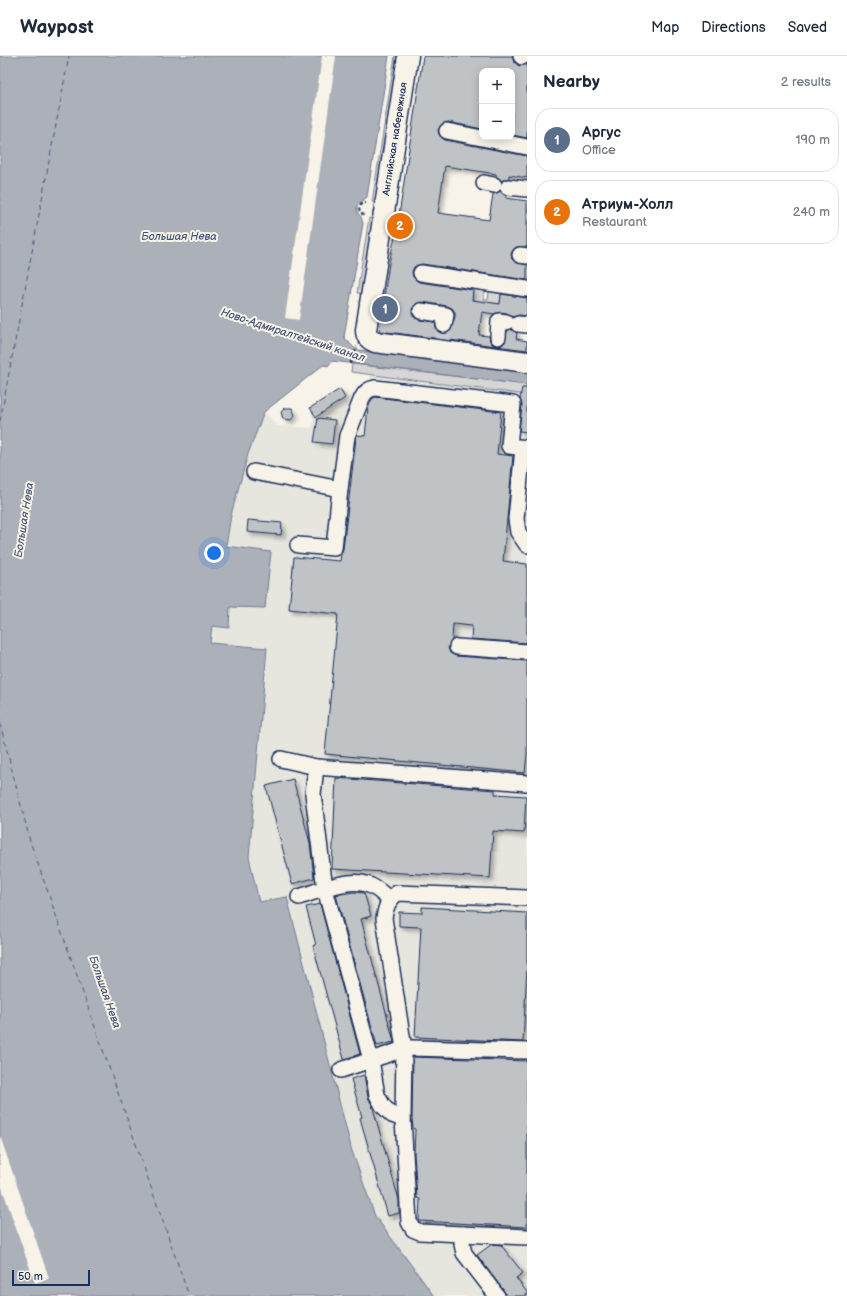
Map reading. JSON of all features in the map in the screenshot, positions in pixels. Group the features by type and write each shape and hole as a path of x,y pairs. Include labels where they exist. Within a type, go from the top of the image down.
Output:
{"main road":[{"name":"Английская набережная","path":"364,342 367,335 366,330 408,56"},
{"path":"364,342 442,347 496,348 527,362"}],"lane":[{"path":"447,131 527,147"},
{"path":"495,185 527,189"},
{"path":"421,273 527,290"},
{"path":"421,311 446,315 444,325"},
{"path":"496,348 499,321 517,323"},
{"path":"298,545 334,548 347,436 365,392 375,388 513,404 508,446 525,448 522,496 516,519 518,532 527,545"},
{"path":"254,472 340,489"},
{"path":"458,647 527,652"},
{"path":"281,759 316,767 527,783"},
{"path":"316,767 313,794 325,890 371,1060 377,1095 383,1106 392,1115 403,1120"},
{"path":"299,897 348,883 357,882 376,888 389,899"},
{"path":"527,898 397,892 389,899 384,918 404,1049 403,1120 409,1222 413,1229 420,1232 527,1237"},
{"path":"341,1070 404,1049 412,1048 527,1051"},
{"path":"463,1234 462,1244 464,1253 498,1296"}],"path":[{"path":"364,215 360,213 359,208 361,204 366,203"},
{"path":"350,364 364,342"}],"shaded area":[{"path":"395,56 401,56 379,202 372,202"},
{"path":"369,218 376,220 364,294 357,293"},
{"path":"473,289 485,290 484,300 488,300 489,291 501,293 500,304 472,300"},
{"path":"352,364 527,385 527,395 351,372"},
{"path":"371,375 527,395 527,1296 434,1296 375,1217 352,1151 287,897 259,902 249,857 267,648 210,643 212,626 229,627 230,606 265,608 226,547 231,515 248,453 264,412 278,426 312,428 314,419 362,388 368,386"}],"water":[{"name":"Большая Нева","path":"0,56 389,56 367,197 357,205 357,212 363,223 344,337 354,348 359,350 527,372 527,385 332,361 328,366 323,365 264,412 248,454 231,515 226,546 271,552 265,608 230,607 229,628 212,626 210,643 267,648 249,857 259,902 287,897 352,1151 375,1216 434,1296 0,1296"}],"pier":[{"path":"322,56 336,56 299,320 285,318"},
{"path":"0,1136 49,1278 35,1283 0,1182"}],"building":[{"path":"423,56 512,56 514,62 519,66 527,64 527,138 515,136 515,68 479,68 479,128 448,122 441,125 438,130 441,137 445,140 527,156 527,178 509,175 509,178 502,181 496,176 496,174 445,166 438,213 489,220 493,194 500,191 506,196 506,198 527,201 527,247 516,247 511,254 512,259 515,262 527,265 527,280 422,264 414,267 412,272 413,277 419,282 473,290 472,300 500,304 501,294 527,298 527,316 519,315 513,317 507,313 500,312 494,314 482,312 479,335 489,336 493,345 498,346 505,342 507,331 511,329 517,333 516,339 527,341 527,350 379,331 389,263 398,222","holes":["422,302 452,308 455,312 455,317 450,331 446,334 438,332 435,322 420,320 415,318 412,314 412,309 417,303"]},
{"path":"522,388 527,388 527,432 519,431 522,405 520,399"},
{"path":"340,389 345,398 316,417 310,408"},
{"path":"375,397 501,412 497,454 513,456 503,561 527,564 527,643 471,639 472,626 453,624 452,640 448,647 450,653 456,656 527,661 527,754 525,773 325,754 338,614 289,609 294,557 340,561 343,549 356,438 357,435 365,436 368,408 372,399"},
{"path":"285,408 292,408 295,415 291,420 283,419 281,412"},
{"path":"318,418 335,420 332,444 314,442"},
{"path":"248,520 282,523 281,535 247,532"},
{"path":"336,778 495,790 495,794 526,796 524,833 493,831 490,878 332,869"},
{"path":"293,779 310,843 314,878 292,884 266,786"},
{"path":"353,892 364,893 371,916 361,919 394,1042 377,1046 336,895"},
{"path":"320,904 360,1054 344,1059 313,946 316,945 306,907"},
{"path":"422,907 527,913 527,967 523,1042 415,1037 421,927 399,926 399,912 422,913"},
{"path":"413,1057 527,1061 527,1227 419,1221 420,1199 417,1198 414,1154 415,1129 413,1128 412,1119"},
{"path":"364,1075 368,1097 372,1105 399,1200 399,1213 388,1216 360,1118 362,1117 351,1079"},
{"path":"492,1244 501,1245 523,1273 516,1278 527,1292 527,1296 506,1296 504,1291 477,1255"}],"ferry route":[{"path":"0,421 69,56"},
{"path":"0,723 30,841 189,1296"}],"tunnel":[{"path":"442,343 444,325"}],"place":[{"name":"Атриум-Холл","path":"400,226"},
{"name":"Аргус","path":"385,309"}],"water label":[{"name":"Ново-Адмиралтейский канал","path":"293,335"}]}
